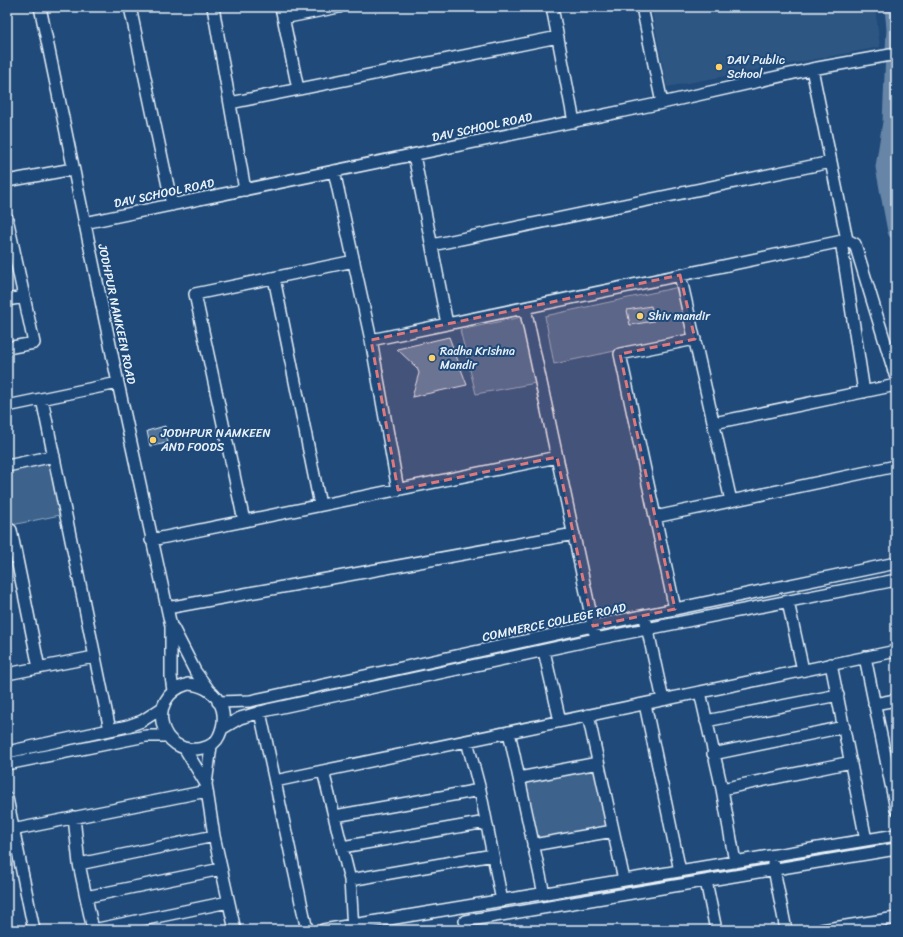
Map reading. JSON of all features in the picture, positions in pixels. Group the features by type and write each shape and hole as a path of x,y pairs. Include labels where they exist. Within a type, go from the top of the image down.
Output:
{"street":[{"name":"JODHPUR NAMKEEN ROAD","path":"40,7 84,223 171,626"},
{"path":"130,7 172,205"},
{"path":"213,7 245,190"},
{"path":"281,7 298,89"},
{"path":"283,18 339,7"},
{"path":"552,7 574,122"},
{"path":"642,7 662,103"},
{"path":"230,103 558,36"},
{"name":"DAV SCHOOL ROAD","path":"84,223 574,122 812,69 896,54"},
{"path":"812,69 831,162 844,240 864,392"},
{"path":"414,154 447,324"},
{"path":"432,245 831,162"},
{"path":"7,181 73,169"},
{"path":"334,171 371,340 398,490"},
{"path":"7,218 34,343 7,348"},
{"path":"371,340 844,240 856,244 896,378"},
{"path":"244,521 195,294 354,261"},
{"path":"680,275 731,501"},
{"path":"274,278 320,506"},
{"path":"7,300 24,297"},
{"path":"525,308 596,639"},
{"path":"675,609 620,354 695,339"},
{"path":"7,406 118,383"},
{"path":"714,423 896,385"},
{"path":"42,398 110,730"},
{"path":"7,466 54,456"},
{"path":"152,540 557,457"},
{"path":"655,517 896,466"},
{"path":"11,530 39,668"},
{"path":"167,608 574,534"},
{"name":"COMMERCE COLLEGE ROAD","path":"218,702 250,700 273,696 593,626 896,563"},
{"path":"223,728 240,718 260,712 596,639 896,580"},
{"path":"788,602 803,670"},
{"path":"645,616 663,700"},
{"path":"162,708 161,719 167,736 175,744 185,749 199,749 211,746 218,739 223,728 223,716 215,695 208,689 195,672 171,626"},
{"path":"171,626 171,676 173,691"},
{"path":"544,651 560,721"},
{"path":"275,781 896,651"},
{"path":"7,674 94,657"},
{"path":"865,658 874,704 894,785 896,809"},
{"path":"831,664 866,840"},
{"path":"7,752 110,730 142,721 162,708 173,691 188,684 208,689"},
{"path":"700,692 722,789 735,862"},
{"path":"706,721 838,695"},
{"path":"874,704 896,700"},
{"path":"645,704 680,871"},
{"path":"260,712 307,930"},
{"path":"588,716 624,880"},
{"path":"713,754 844,727"},
{"path":"509,732 544,894"},
{"path":"7,764 146,736 167,736"},
{"path":"468,741 480,790 502,901"},
{"path":"211,746 206,787 214,836 235,930"},
{"path":"185,749 206,787"},
{"path":"722,789 851,762"},
{"path":"519,778 598,763"},
{"path":"322,771 335,816 350,880 353,927"},
{"path":"11,830 206,787"},
{"path":"335,816 480,790"},
{"path":"7,798 11,830 34,930"},
{"path":"74,817 79,864 93,930 228,902"},
{"path":"342,847 486,822"},
{"path":"534,845 613,831"},
{"path":"323,930 353,927 463,907 896,835"},
{"path":"79,864 214,836"},
{"path":"463,907 465,926 706,881 896,849"},
{"path":"350,880 493,855"},
{"path":"771,856 786,930"},
{"path":"86,897 221,869"},
{"path":"706,881 716,930"},
{"path":"821,930 855,927 896,918"}],"highlighted area":[{"path":"680,275 695,339 620,354 675,609 593,626 557,457 398,490 371,340"}],"shaded area":[{"name":"DAV Public School","path":"651,7 875,7 880,47 667,87"},
{"path":"679,287 689,335 554,364 545,316"},
{"path":"521,317 536,383 476,394 460,330"},
{"path":"48,460 60,515 7,526 7,469"},
{"path":"596,768 608,827 538,842 526,782"}],"building":[{"name":"Shiv mandir","path":"651,306 654,321 630,325 627,310"},
{"name":"Radha Krishna Mandir","path":"449,337 467,385 412,397 419,373 417,368 397,349"},
{"path":"165,426 168,443 150,446 147,431"}],"waterway":[{"path":"893,7 895,29 891,122 884,167 896,231"}],"place":[{"name":"DAV Public School","path":"719,67"},
{"name":"Shiv mandir","path":"640,316"},
{"name":"Radha Krishna Mandir","path":"432,358"},
{"name":"JODHPUR NAMKEEN AND FOODS","path":"153,440"}]}
